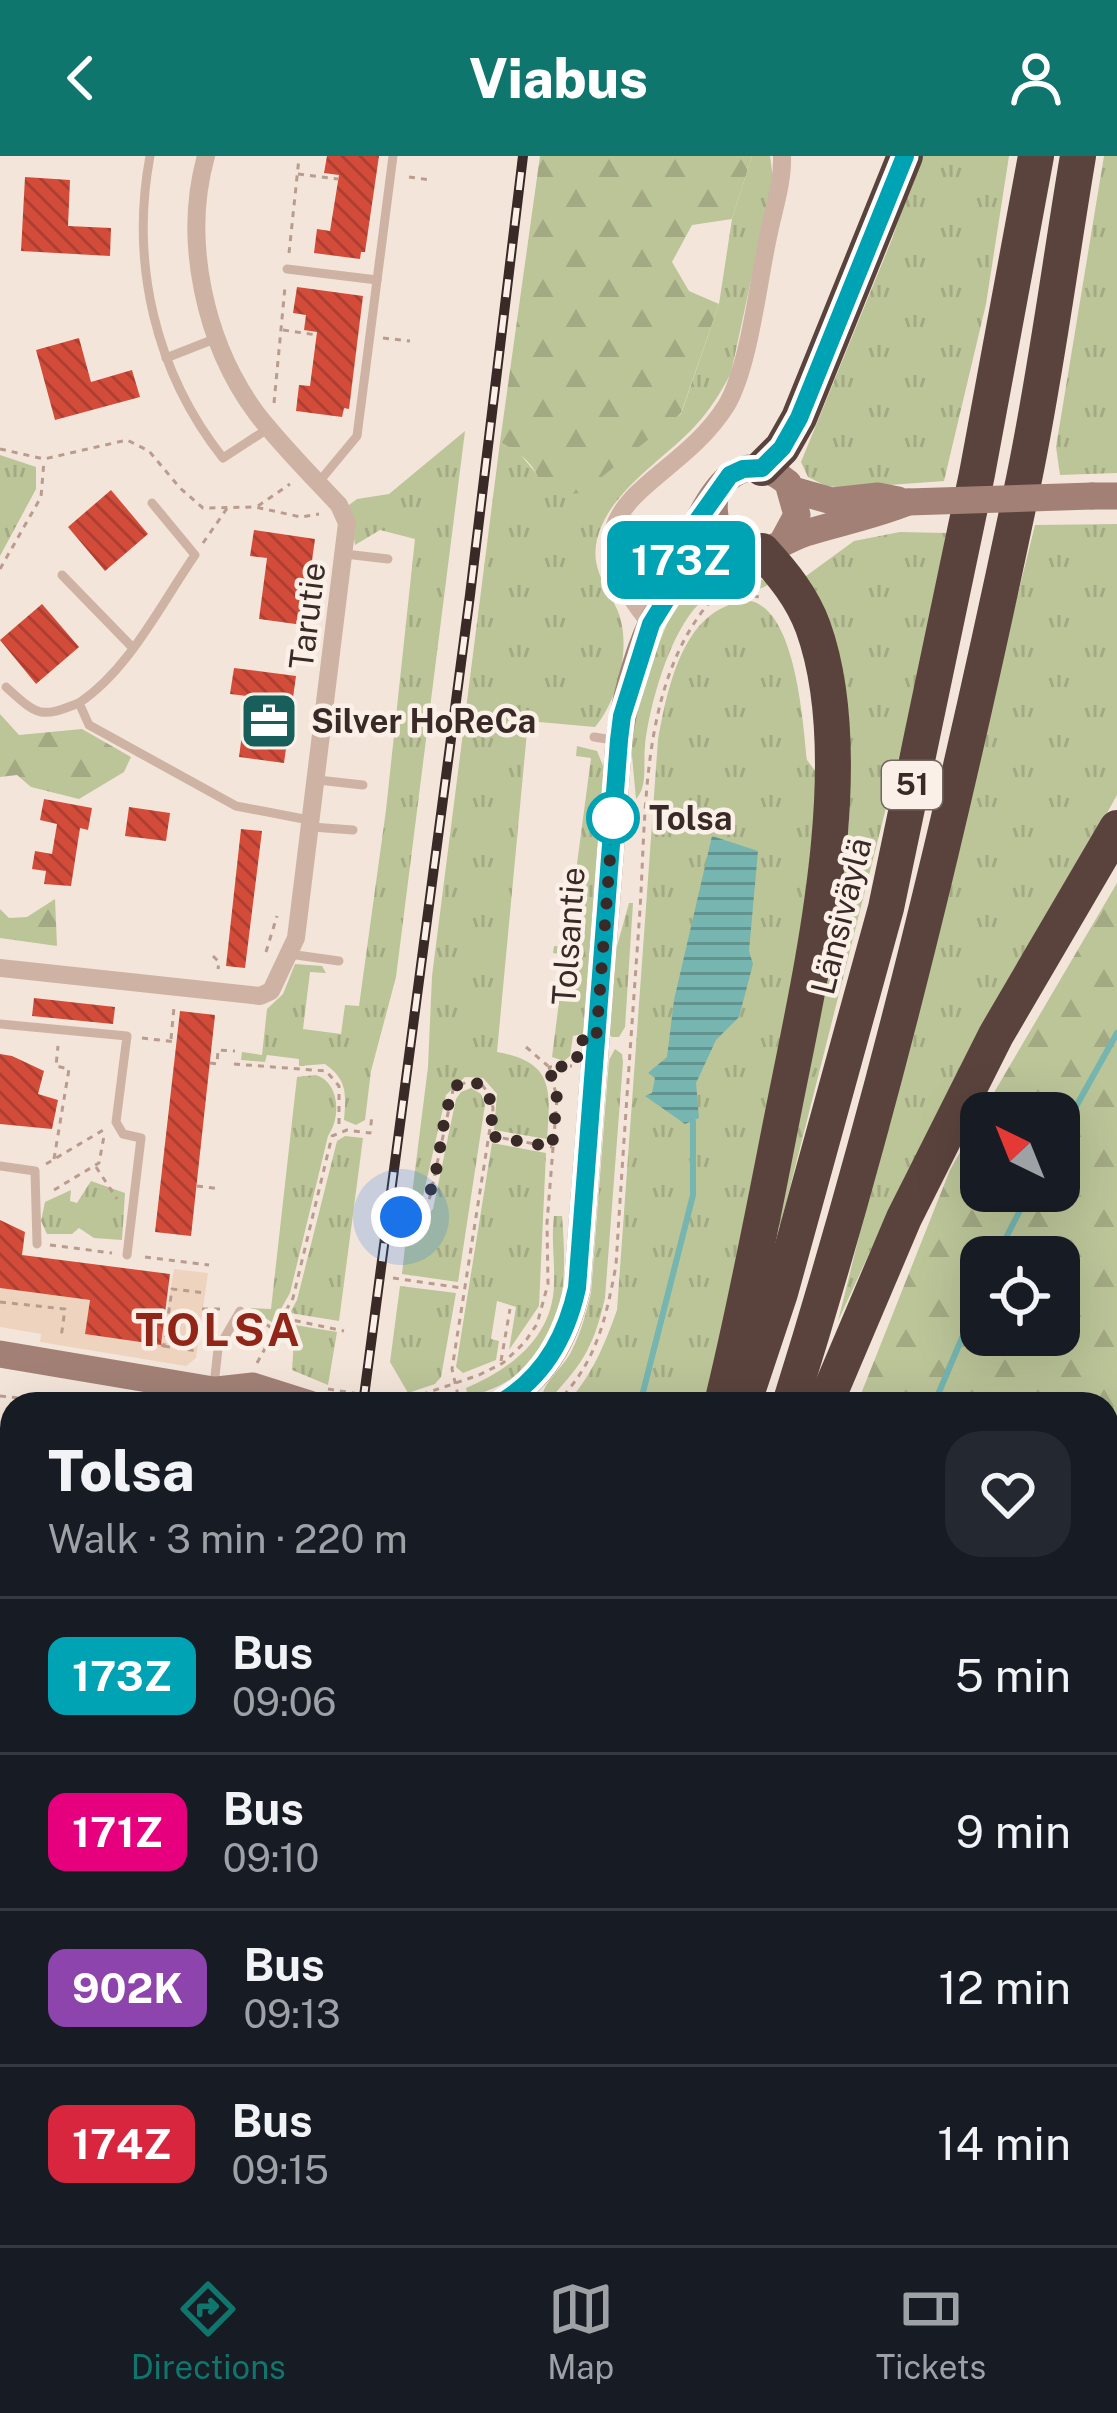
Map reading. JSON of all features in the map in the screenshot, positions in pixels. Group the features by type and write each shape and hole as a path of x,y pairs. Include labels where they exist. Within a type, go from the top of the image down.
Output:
{"highway":[{"path":"762,468 782,448 799,418 905,156"},
{"name":"Länsiväylä","path":"747,1392 780,1293 886,908 972,497 1036,156"},
{"name":"51","path":"794,1392 847,1217 923,921 1025,476 1078,156"},
{"path":"724,1392 805,1005 830,851 830,717 823,662 813,625 768,555"},
{"path":"830,1392 924,1177 996,1035 1117,828"}],"street":[{"name":"Tarutie","path":"0,968 260,996 272,991 289,954 304,893 346,523 339,505 317,492 269,428 234,376 217,338 203,294 196,240 206,156"},
{"path":"651,624 618,579 612,566 611,539 634,496 711,425 728,403 751,320 782,156"},
{"path":"793,490 797,515 768,555 727,542 714,522 716,493 730,475 743,469 776,473 793,490 832,501 878,496 908,502 1105,496"},
{"name":"Tolsantie","path":"520,1392 553,1354 573,1306 596,1041 606,738 622,716 651,624 669,595 690,537 716,493"},
{"name":"Tolsantie","path":"669,595 717,556 768,555 908,502"},
{"path":"0,1354 217,1392"},
{"path":"213,1390 253,1386 272,1392"}],"lane":[{"path":"149,156 142,195 141,256 166,358 180,394 223,458 269,428"},
{"path":"317,492 357,436 393,156"},
{"path":"287,269 377,280"},
{"path":"166,358 217,338"},
{"path":"6,686 33,712 50,715 100,690 195,555 152,503"},
{"path":"345,554 388,559"},
{"path":"62,575 132,647"},
{"path":"79,703 88,725 236,806 352,830"},
{"path":"318,780 363,784"},
{"path":"289,954 339,961"},
{"path":"0,1024 127,1036 111,1125 141,1138 127,1255"},
{"path":"0,1166 35,1172 37,1244"},
{"path":"213,1390 218,1349 240,1312"}],"path":[{"path":"269,428 299,158"},
{"path":"297,173 338,179"},
{"path":"391,175 431,180"},
{"path":"281,329 317,335"},
{"path":"370,336 410,341"},
{"path":"0,448 44,459 127,440 149,451 203,508 255,507 302,517 323,514 317,492"},
{"path":"0,569 41,497 44,459"},
{"path":"255,507 296,480"},
{"path":"195,555 228,507"},
{"path":"565,1392 586,1368 605,1326 616,1265 645,821 666,687 679,650 708,604 745,594 765,598 768,555"},
{"path":"264,958 279,905"},
{"path":"214,956 219,962 218,977"},
{"path":"127,1036 173,1041 174,1005"},
{"path":"55,1159 69,1069 56,1066 59,1032"},
{"path":"549,1067 572,1066 577,1061 578,1040 596,1041"},
{"path":"454,1385 501,1364 525,1342 543,1307 548,1284 547,1223 557,1098 549,1067 526,1047"},
{"path":"210,1063 217,1064 218,1050 236,1052"},
{"path":"234,1064 297,1071 315,1068 334,1076 341,1097 339,1131"},
{"path":"268,1079 269,1068"},
{"path":"401,1217 414,1216 429,1201 444,1122 458,1084 472,1081 486,1088 493,1109 452,1370 456,1392"},
{"path":"256,1367 293,1298 332,1136 339,1131 370,1133 372,1115"},
{"path":"35,1172 111,1125"},
{"path":"35,1198 67,1185 99,1163 111,1125"},
{"path":"490,1136 552,1147"},
{"path":"95,1166 131,1216"},
{"path":"196,1186 220,1189"},
{"path":"393,1278 464,1288"},
{"path":"197,1351 163,1345 172,1288 205,1293"},
{"path":"0,1302 64,1309 61,1346"},
{"path":"501,1364 510,1309"},
{"path":"281,1318 344,1330"}],"green space":[{"path":"540,156 752,156 732,219 692,225 672,262 689,291 719,304 681,413 582,493 542,496 539,478 529,463 500,442"},
{"path":"752,156 770,156 773,178 731,373 695,426 622,494 601,527 596,545 599,573 619,614 624,642 616,688 595,727 528,721 497,1052 529,1063 544,1080 549,1105 547,1139 494,1130 497,1094 483,1078 465,1077 446,1095 421,1205 410,1210 428,1067 432,976 500,442 518,452 542,480 681,414 719,304 732,219"},
{"path":"920,156 1009,156 986,304 944,481 826,486 808,477 801,462 892,239"},
{"path":"1104,156 1117,156 1117,473 1060,475 1056,447"},
{"path":"465,431 396,977 371,1071 365,1120 356,1125 344,1120 344,1089 325,1064 299,1066 299,1059 267,1055 265,1062 241,1060 242,1052 262,1055 267,1009 283,994 295,964 322,966 326,973 310,972 303,1029 341,1034 345,1005 359,1006 415,539 380,530 355,545 349,505 357,499 389,494"},
{"path":"0,455 36,467 36,489 0,556"},
{"path":"1117,524 1117,795 905,1176 838,1321 1035,525"},
{"path":"900,532 947,533 909,717 780,1227 774,1215 823,995 849,824 845,698 802,579 854,541"},
{"path":"725,564 745,569 769,584 714,594 683,626 657,688 647,729 644,782 636,799 631,745 640,690 668,621 693,584"},
{"path":"751,601 766,609 787,646 807,760 816,772 818,853 711,1392 576,1392 596,1360 617,1310 658,740 683,651 710,616 728,605"},
{"path":"0,714 19,735 82,729 131,757 124,772 79,799 31,787 17,775 0,777"},
{"path":"577,746 597,751 604,768 585,1033 573,1036 570,1056 564,1061 552,1057 565,955 553,953 554,946 566,947 591,758 576,756"},
{"path":"1117,883 1117,1392 862,1392 960,1152 960,1212 1080,1212 1080,1092 994,1092"},
{"path":"55,899 57,946 0,938 0,909 9,918 27,917"},
{"path":"629,903 633,903 625,1027 619,1037 612,1037 608,1034 614,957"},
{"path":"615,1049 622,1054 605,1298 596,1331 577,1367 556,1392 544,1392 575,1345 591,1293 609,1060"},
{"path":"316,1075 334,1093 335,1120 290,1293 273,1323 250,1308 271,1309 297,1077"},
{"path":"471,1088 481,1094 485,1105 458,1282 402,1274 407,1228 416,1226 433,1209 456,1099"},
{"path":"345,1136 363,1138 339,1321 290,1313 337,1141"},
{"path":"492,1143 546,1153 539,1306 509,1350 516,1307 497,1301 491,1339 499,1341 496,1360 463,1373 456,1367"},
{"path":"91,1181 125,1193 122,1240 94,1238 79,1228 72,1234 47,1234 41,1221 45,1202 71,1190 70,1201 77,1203"},
{"path":"554,1216 562,1216 564,1276 553,1329 524,1370 500,1385 467,1392 466,1388 513,1361 538,1335 552,1303"},
{"path":"400,1286 456,1293 441,1377 435,1384 407,1392 390,1362"},
{"path":"295,1325 337,1332 328,1385 292,1370"}],"shaded area":[{"path":"174,1269 208,1273 196,1358 186,1366 40,1342 41,1334 0,1327 0,1288 90,1300 86,1334 161,1344"}],"water":[{"path":"712,836 758,851 749,951 753,964 739,1017 716,1040 696,1083 699,1118 685,1124 645,1096 652,1093 655,1078 648,1073 667,1057 674,1000"}],"building":[{"path":"327,156 379,156 365,252 360,259 314,253 317,229 330,231 339,175 324,173"},
{"path":"25,177 70,180 68,226 111,228 110,256 21,251"},
{"path":"297,287 363,296 349,409 344,408 342,417 296,411 299,385 310,386 317,332 304,330 306,315 293,313"},
{"path":"79,338 91,382 132,370 140,397 55,420 36,350"},
{"path":"111,490 148,534 105,571 68,527"},
{"path":"254,530 315,539 303,625 259,619 267,558 250,556"},
{"path":"42,604 79,647 36,684 0,640"},
{"path":"234,668 296,676 284,763 239,757 247,696 230,694"},
{"path":"44,799 92,808 88,830 80,828 71,886 44,884 46,871 32,869 35,851 52,854 57,824 40,820"},
{"path":"129,807 170,813 166,841 125,836"},
{"path":"241,829 262,831 245,968 226,966"},
{"path":"34,998 115,1007 113,1024 32,1016"},
{"path":"180,1011 215,1015 191,1236 155,1232"},
{"path":"0,1054 44,1071 38,1094 58,1100 52,1129 0,1124"},
{"path":"0,1220 25,1232 22,1255 170,1274 161,1345 85,1334 90,1300 0,1288"}],"waterway":[{"path":"1080,1099 1117,1033"},
{"path":"643,1392 693,1195 693,1122"},
{"path":"1007,1236 1019,1212"},
{"path":"939,1392 960,1343"}],"railway":[{"path":"365,1392 523,156"}],"bus line":[{"name":"173Z","path":"519,1392 553,1354 569,1323 577,1288 622,716 651,624 669,595 698,520 730,475 762,468 782,448 799,418 905,156"}],"place":[{"name":"Silver HoReCa","path":"269,721"},
{"name":"Tolsa","path":"613,818"}],"district":[{"name":"TOLSA","path":"219,1330"}],"route":[{"path":"401,1217 414,1216 429,1201 444,1122 458,1084 472,1081 486,1088 493,1109 490,1136 552,1147 557,1098 549,1067 572,1066 577,1061 578,1040 596,1041 613,818"}]}
